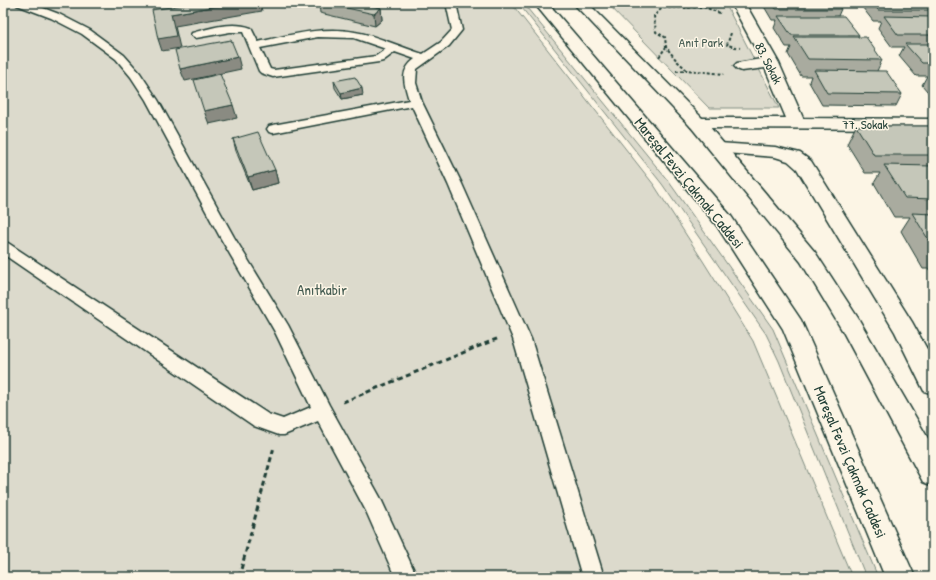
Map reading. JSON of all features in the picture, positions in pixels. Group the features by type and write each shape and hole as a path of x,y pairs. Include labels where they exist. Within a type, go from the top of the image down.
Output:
{"main road":[{"name":"Mareşal Fevzi Çakmak Caddesi","path":"541,3 724,221 793,326 900,577"},
{"path":"580,3 697,123 808,257 850,324 933,473"},
{"name":"83. Sokak","path":"738,3 771,63 797,124"},
{"path":"742,66 771,63"},
{"name":"77. Sokak","path":"697,123 931,127"},
{"path":"719,148 775,152 794,157 804,165 904,328 933,384"}],"lane":[{"path":"21,3 55,16 86,32 120,56 136,75 152,100 227,237 282,330 322,411 373,504 406,577"},
{"path":"451,3 457,30 445,44 422,58 412,67 410,83 416,102 455,184 518,331 593,577"},
{"path":"196,34 235,28 245,28 265,71 273,74 373,60 379,58 394,48"},
{"path":"254,46 321,33 332,33 356,36 422,58"},
{"path":"273,129 416,102"},
{"path":"3,247 261,420 279,427 290,426 322,411"}],"path":[{"path":"679,3 691,7"},
{"path":"721,13 704,7 662,8 654,16 656,32 665,37 666,48 687,70 732,75 742,66"},
{"path":"727,44 732,31"},
{"path":"322,411 518,331"},
{"path":"239,577 279,427"}],"green space":[{"name":"Anıtkabir","path":"3,3 511,3 654,185 753,341 852,577 3,577"},
{"path":"518,3 523,3 669,182 773,329 878,577 866,577 779,361 766,334 662,184"},
{"name":"Anıt Park","path":"607,3 725,3 779,108 709,108"}],"building":[{"path":"195,3 235,3 171,14 176,36 158,39 152,10"},
{"path":"324,3 357,3 381,8 374,14"},
{"path":"772,3 836,3 841,9 776,9"},
{"path":"873,3 933,3 933,10 878,10"},
{"path":"778,16 844,16 859,35 791,35"},
{"path":"884,16 933,17 933,35 898,35"},
{"path":"794,37 866,37 882,60 808,59"},
{"path":"231,40 238,57 180,69 175,50"},
{"path":"905,44 933,44 933,63 922,63"},
{"path":"814,70 886,71 902,94 827,93"},
{"path":"220,74 233,105 204,111 194,80"},
{"path":"355,77 362,88 341,93 334,81"},
{"path":"856,126 933,126 933,155 874,155"},
{"path":"258,132 275,170 248,177 233,139"},
{"path":"884,165 933,166 933,199 905,198"},
{"path":"912,213 933,214 933,247"}]}
